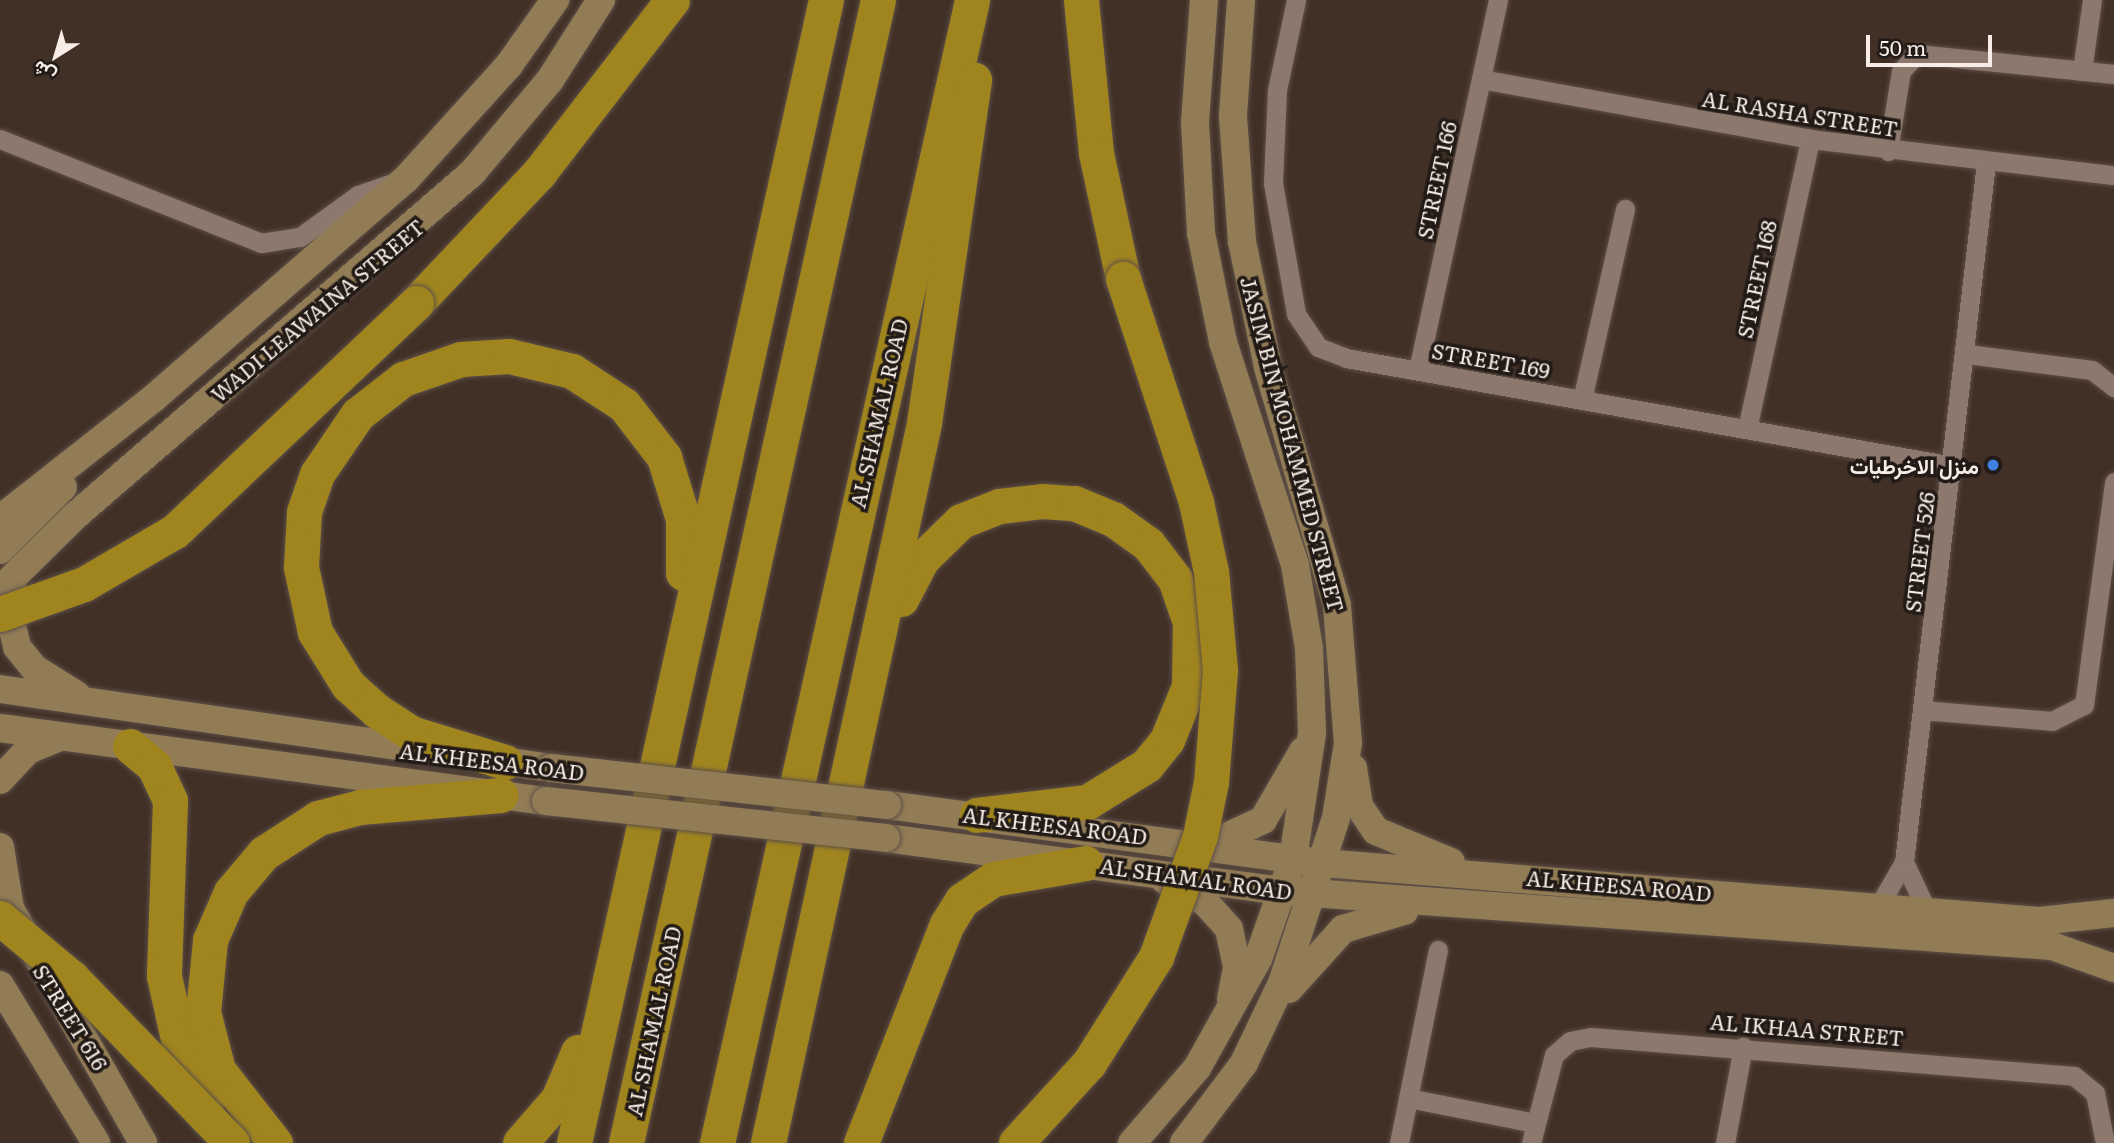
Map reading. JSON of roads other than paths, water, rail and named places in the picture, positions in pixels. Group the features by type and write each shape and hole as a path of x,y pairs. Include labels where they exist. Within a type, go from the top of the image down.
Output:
{"highway":[{"path":"0,614 85,584 175,531 416,303 540,173 671,0"},
{"path":"574,1143 682,640 826,0"},
{"name":"AL SHAMAL ROAD","path":"626,1143 878,0"},
{"path":"768,1143 876,664 924,423 965,148 978,37 973,0"},
{"name":"AL SHAMAL ROAD","path":"717,1143 973,0"},
{"path":"1016,1143 1089,1063 1156,957 1193,859 1211,782 1220,670 1210,572 1196,502 1123,279 1096,153 1081,0"},
{"path":"503,779 411,733 377,711 335,668 308,612 300,548 310,491 341,435 386,389 441,363 509,356 572,371 624,405 650,434 674,478 682,519 682,640"},
{"path":"876,664 922,559 961,521 999,506 1074,503 1113,519 1148,544 1175,579 1190,622 1189,686 1167,740 1147,765 1087,802 977,815"},
{"path":"130,746 154,766 169,792 164,976 178,1039 219,1143"},
{"path":"275,1143 218,1070 205,1023 208,954 231,892 264,853 318,818 503,779"},
{"path":"862,1143 947,924 962,901 993,879 1086,863"},
{"path":"3,913 72,978 232,1143"},
{"path":"520,1143 558,1099 612,967"}],"main road":[{"name":"WADI LEAWAINA STREET","path":"0,519 155,397 406,179 509,65 555,0"},
{"name":"WADI LEAWAINA STREET","path":"0,590 30,558 472,173 550,80 601,0"},
{"name":"JASIM BIN MOHAMMED STREET","path":"1132,1143 1181,1089 1225,1024 1283,891 1293,859 1312,733 1310,648 1295,565 1223,342 1201,233 1195,122 1204,0"},
{"name":"JASIM BIN MOHAMMED STREET","path":"1184,1143 1228,1087 1269,1012 1315,894 1348,743 1337,605 1269,367 1242,242 1233,115 1241,0"},
{"path":"0,550 155,397"},
{"path":"30,558 11,609 17,647 43,675 99,706"},
{"name":"AL KHEESA ROAD","path":"0,688 233,726 503,779 547,801"},
{"path":"0,705 166,729 233,726"},
{"name":"AL KHEESA ROAD","path":"0,728 130,746 503,779 551,768 977,815 1323,863 1469,872 2039,921 2114,913"},
{"path":"1208,845 1263,820 1312,733"},
{"path":"0,780 28,750 62,737"},
{"path":"1348,743 1359,806 1376,831 1469,872"},
{"name":"AL SHAMAL ROAD","path":"547,801 1144,869 1315,894"},
{"path":"0,846 3,913"},
{"path":"1144,869 1205,902 1229,929 1237,968 1225,1024"},
{"name":"AL KHEESA ROAD","path":"1315,894 1454,902 1678,924 2052,946 2114,968"},
{"path":"1269,1012 1325,944 1353,923 1454,902"},
{"name":"STREET 616","path":"3,913 107,1076 143,1143"},
{"name":"STREET 616","path":"0,985 96,1143"}],"street":[{"name":"STREET 169","path":"1296,0 1273,121 1273,183 1299,324 1326,352 1953,466"},
{"name":"STREET 166","path":"1418,370 1498,0"},
{"path":"2082,71 2092,0"},
{"path":"1888,151 1901,71 1911,56 2114,74"},
{"name":"AL RASHA STREET","path":"1481,79 1888,151 2114,175"},
{"path":"0,139 261,243 300,237 358,195 406,179"},
{"name":"STREET 168","path":"1747,429 1810,139"},
{"name":"STREET 526","path":"1878,907 1904,862 1967,354 1986,163"},
{"path":"1582,400 1625,209"},
{"path":"1967,354 2092,370 2114,387"},
{"path":"1922,710 2052,721 2084,705 2114,482"},
{"path":"1904,862 1927,911"},
{"path":"1399,1143 1438,950"},
{"name":"AL IKHAA STREET","path":"1531,1143 1554,1055 1570,1041 1743,1047 2074,1076 2095,1093 2105,1143"},
{"path":"1724,1143 1743,1047"},
{"path":"1408,1098 1535,1123"}],"place":[{"name":"منزل الاخرطيات","path":"1993,465"}]}
